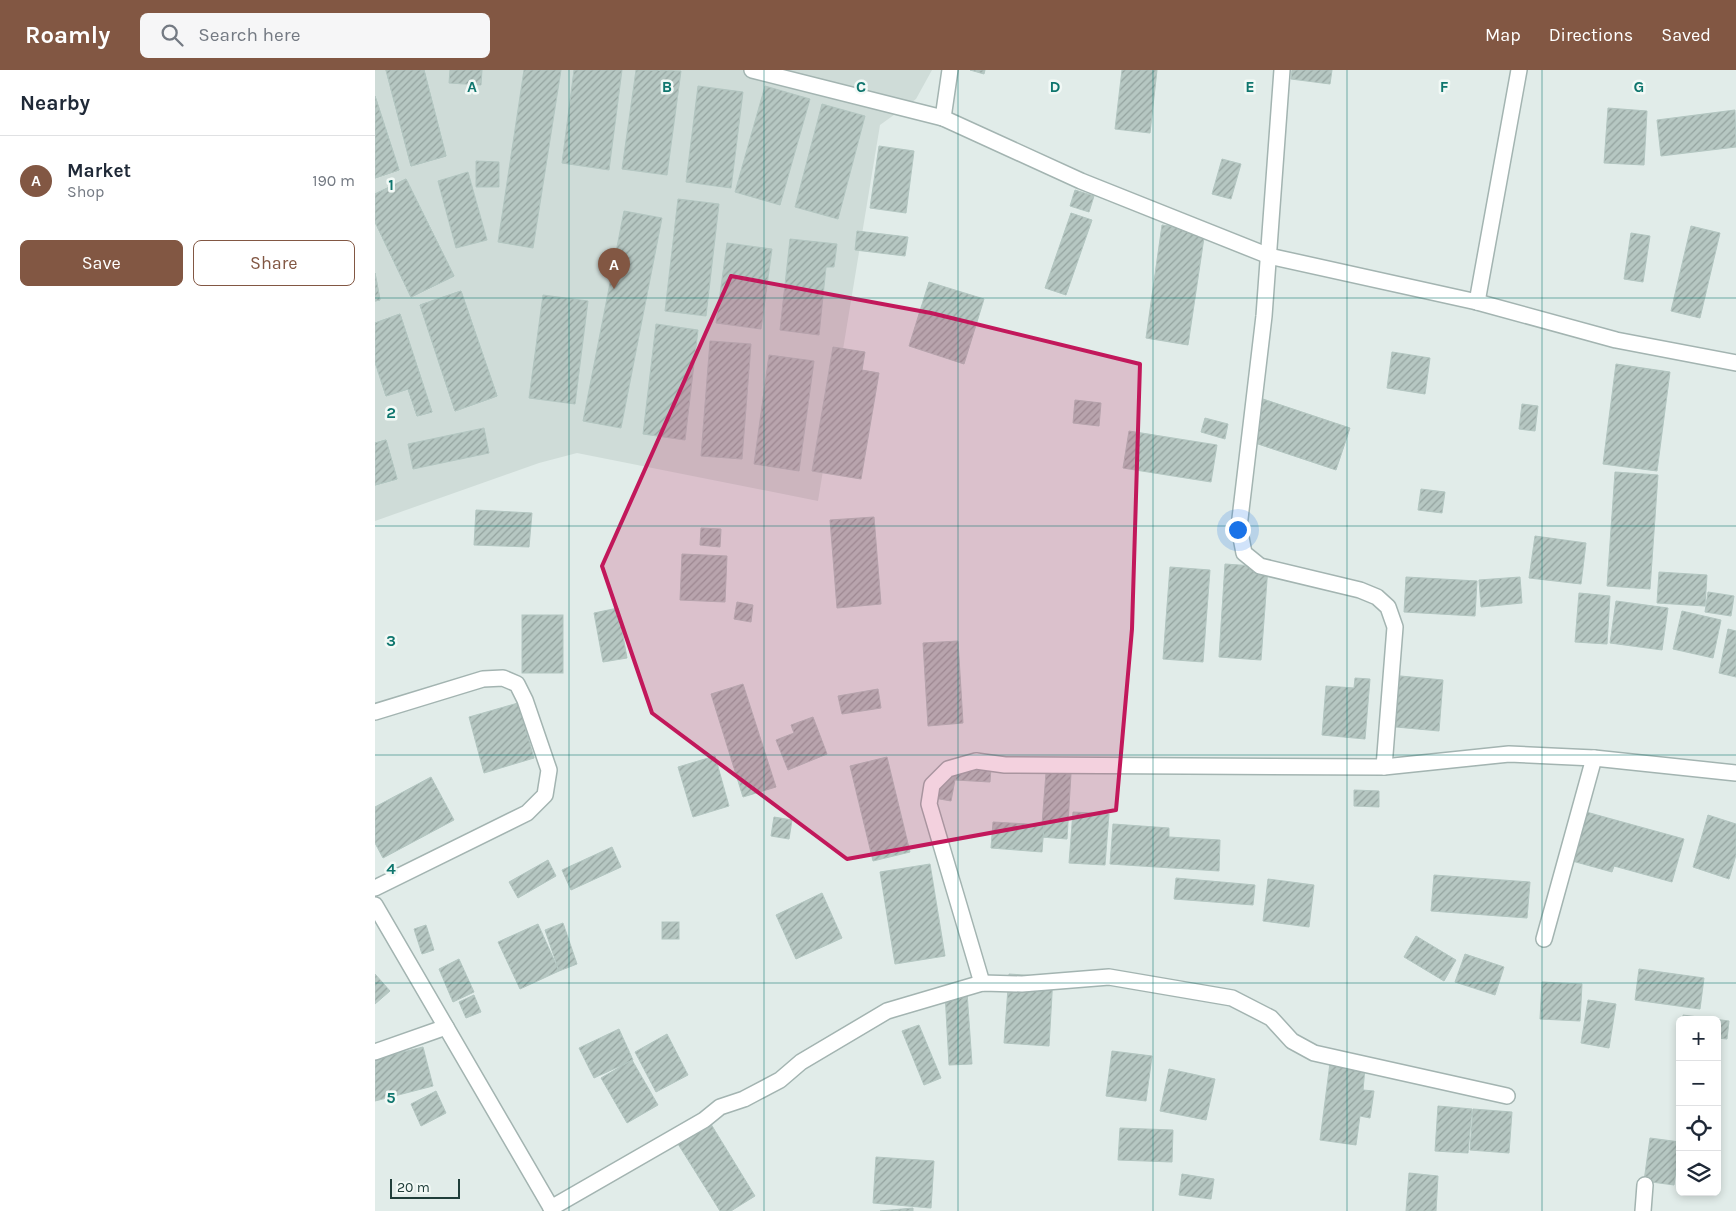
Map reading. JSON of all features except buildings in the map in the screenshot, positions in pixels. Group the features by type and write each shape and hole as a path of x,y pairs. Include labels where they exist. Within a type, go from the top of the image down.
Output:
{"street":[{"path":"752,70 943,118 1081,181 1269,256 1477,302 1616,340 1736,362"},
{"path":"943,118 950,70"},
{"path":"1282,70 1264,316 1239,527 1243,553 1260,566 1360,590 1377,597 1388,607 1395,627 1384,767"},
{"path":"1477,302 1519,70"},
{"path":"375,712 483,679 503,678 517,684 525,700 549,770 545,795 527,813 375,888"},
{"path":"982,983 929,804 932,785 948,769 976,762 1005,765 1384,767 1509,754 1594,758 1736,773"},
{"path":"1544,939 1594,758"},
{"path":"375,905 552,1209 704,1120 720,1107 744,1099 780,1080 801,1062 887,1011 982,983 1022,984 1109,977 1232,998 1271,1018 1292,1041 1314,1053 1507,1096"},
{"path":"375,1052 446,1027"},
{"path":"1643,1211 1645,1185"}],"highlighted area":[{"path":"731,276 931,313 1140,364 1132,629 1116,810 847,859 652,713 602,566"}],"shaded area":[{"path":"375,70 932,70 916,99 880,125 818,501 577,453 539,463 375,521"}],"place":[{"name":"Market","path":"614,289"}]}
